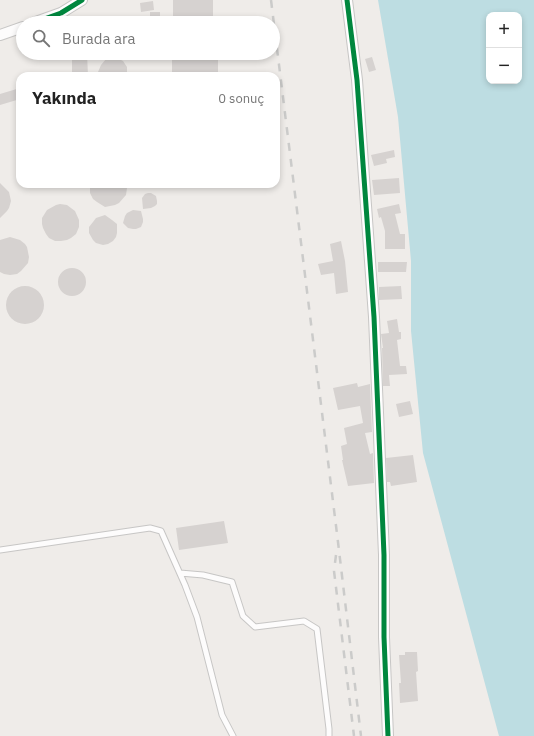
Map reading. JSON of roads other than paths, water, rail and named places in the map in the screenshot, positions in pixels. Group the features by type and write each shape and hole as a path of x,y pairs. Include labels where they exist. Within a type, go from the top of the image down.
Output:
{"street":[{"path":"52,16 82,0"},
{"path":"347,0 357,80 374,317 384,555 384,637 388,736"},
{"path":"0,35 16,29"}],"lane":[{"path":"0,550 150,528 161,532 180,573 197,617 222,715 233,736"},
{"path":"180,573 204,575 232,582 243,616 255,627 304,621 317,629 329,736"}],"water":[{"path":"378,0 534,0 534,736 499,736 423,453 411,331 411,261 398,117"}],"railway":[{"path":"271,0 273,16"},
{"path":"278,60 280,72"},
{"path":"280,73 361,736"},
{"path":"336,555 334,571 354,736"}]}
